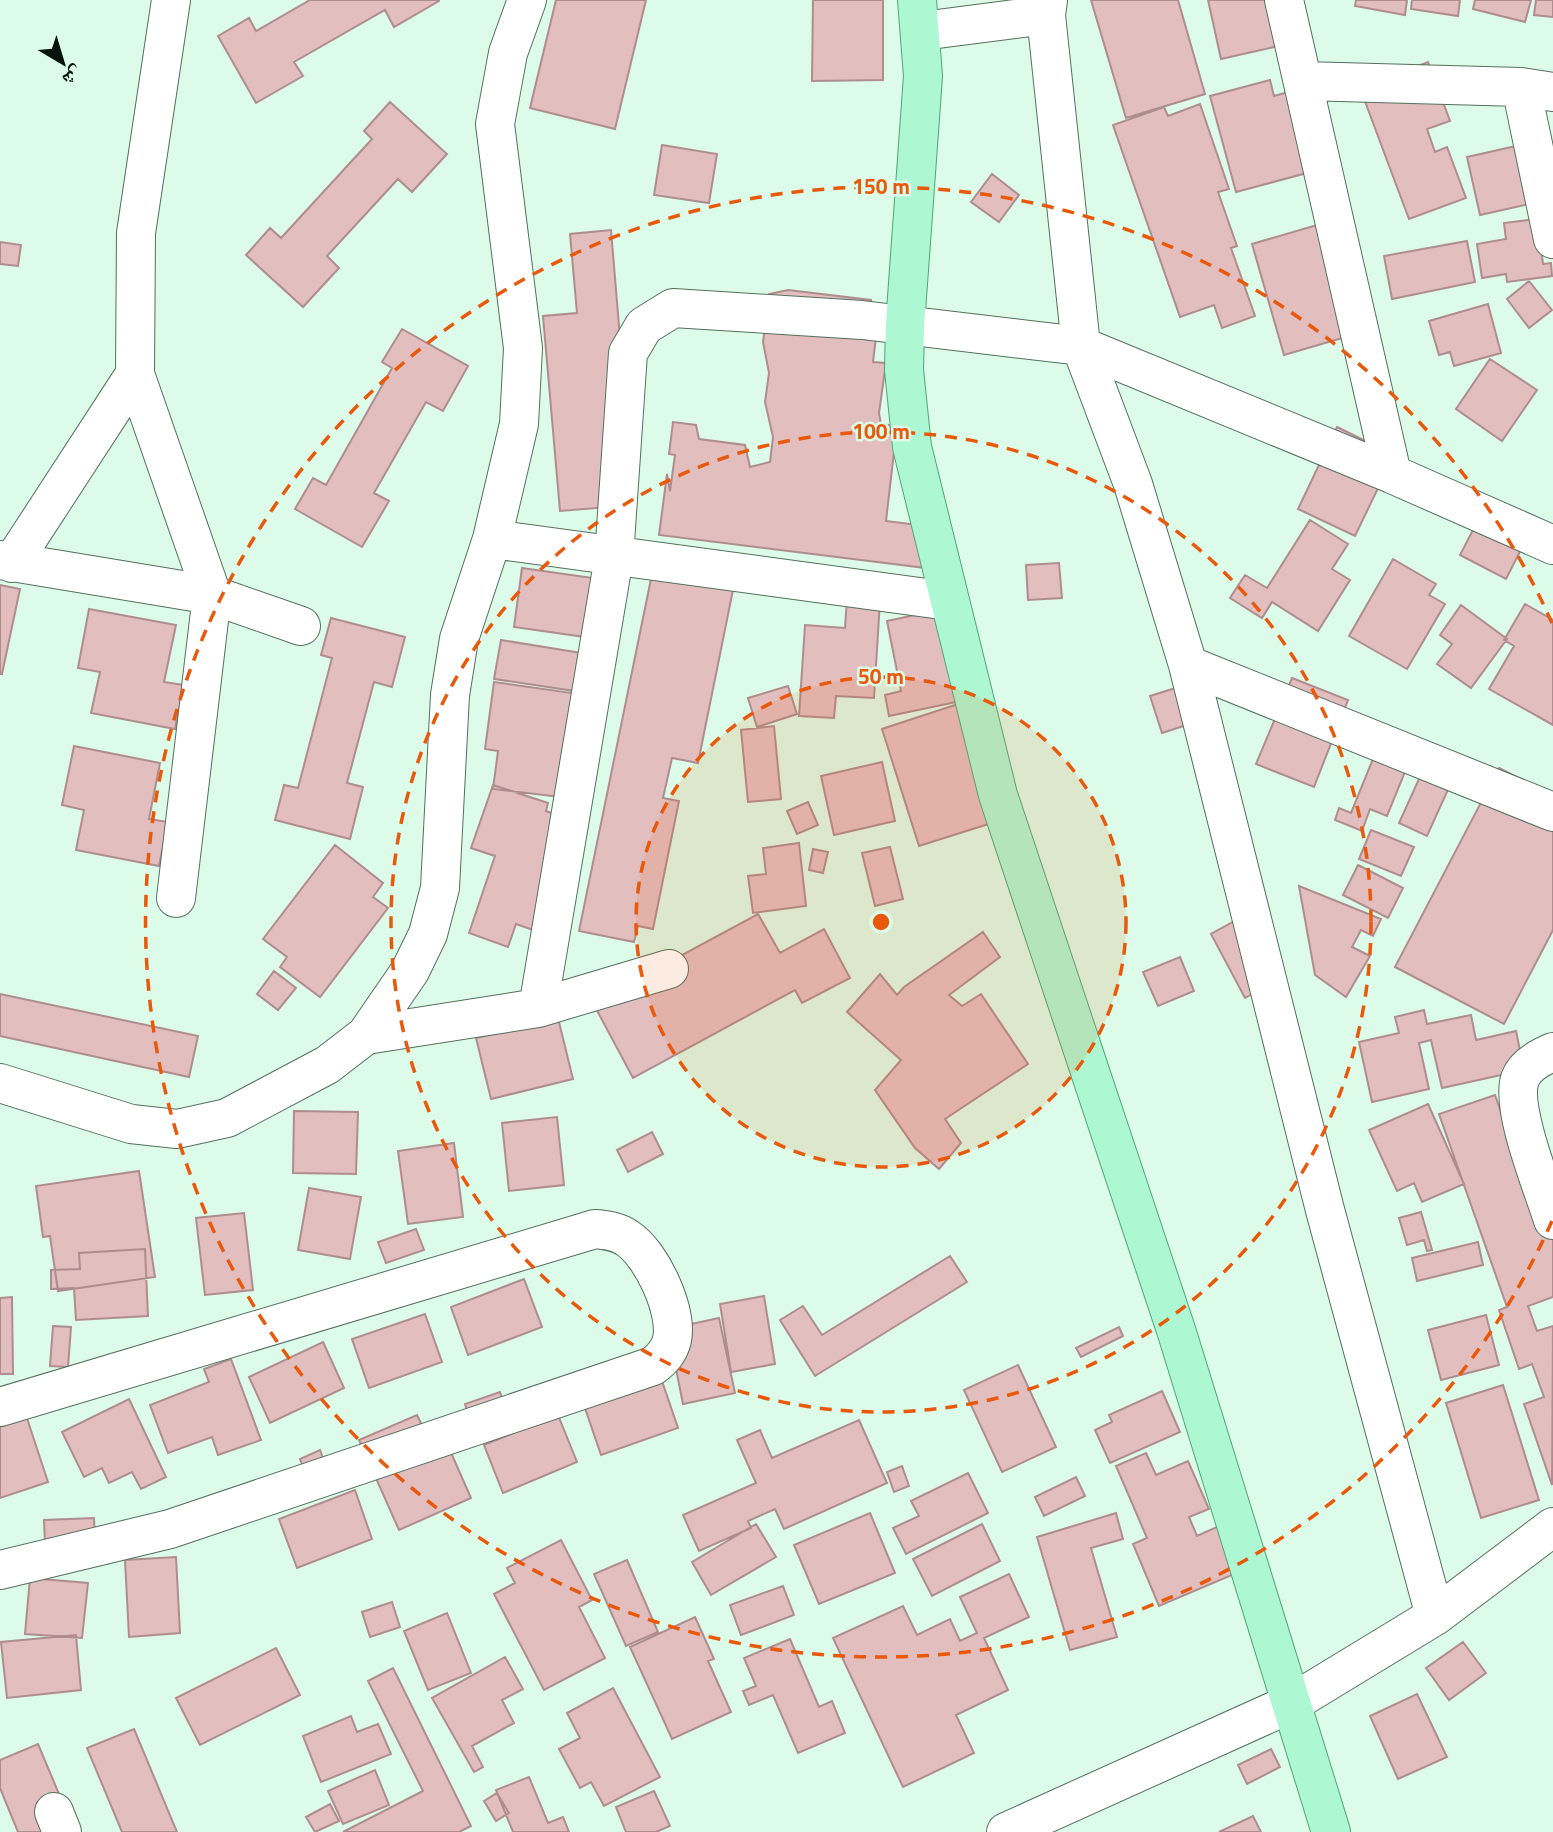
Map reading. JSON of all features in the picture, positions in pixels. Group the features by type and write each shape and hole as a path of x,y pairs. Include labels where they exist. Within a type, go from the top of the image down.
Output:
{"main road":[{"path":"919,16 923,76 904,370 912,447 998,795 1177,1333 1331,1832"}],"street":[{"path":"171,0 136,233 135,374 212,595 176,898"},
{"path":"0,1083 131,1124 177,1129 227,1118 283,1091 327,1065 366,1035 410,971 428,934 437,899 450,695 460,639 492,539 519,424 523,348 495,124 508,53 527,0"},
{"path":"1284,0 1392,474"},
{"path":"919,16 1047,7 1081,346 1133,484 1188,665 1325,1210 1435,1616"},
{"path":"1303,82 1537,90 1553,239"},
{"path":"538,1008 614,556 628,353 643,326 673,308 905,325 1081,346 1392,474 1553,545"},
{"path":"135,374 6,562 212,595 301,626"},
{"path":"492,539 949,601"},
{"path":"1188,665 1553,812"},
{"path":"366,1035 538,1008 669,969"},
{"path":"1553,1052 1534,1061 1520,1077 1517,1103 1553,1220"},
{"path":"0,1407 595,1229 614,1231 629,1239 645,1258 664,1291 673,1319 672,1341 666,1356 653,1366 170,1529 0,1570"},
{"path":"1006,1832 1292,1703 1435,1616 1553,1527"}],"building":[{"path":"310,0 439,1 394,27 385,10 294,62 303,76 256,103 218,36 249,18 256,31"},
{"path":"556,0 646,0 615,129 530,108"},
{"path":"813,0 883,0 883,80 812,81"},
{"path":"1091,0 1178,0 1205,94 1126,118"},
{"path":"1208,0 1287,0 1296,42 1221,59"},
{"path":"1356,0 1407,0 1405,15 1355,6"},
{"path":"1412,0 1460,0 1458,16 1411,9"},
{"path":"1475,0 1531,0 1525,22 1473,9"},
{"path":"1536,0 1553,0 1553,17 1534,15"},
{"path":"1428,62 1450,121 1427,129 1435,152 1447,147 1466,198 1409,219 1360,88"},
{"path":"1270,80 1274,96 1292,91 1333,166 1236,192 1210,96"},
{"path":"390,102 447,154 412,192 398,179 327,256 339,268 303,307 246,255 270,228 281,238 372,139 364,131"},
{"path":"1200,104 1229,189 1218,192 1237,246 1231,248 1255,316 1222,328 1214,305 1180,317 1113,125 1164,107 1168,116"},
{"path":"662,145 717,154 709,203 654,195"},
{"path":"1516,146 1529,204 1480,215 1467,157"},
{"path":"992,174 1019,195 999,222 971,202"},
{"path":"1537,219 1543,264 1551,263 1552,276 1507,282 1506,274 1482,278 1477,244 1506,239 1504,223"},
{"path":"1334,220 1356,334 1284,355 1252,244"},
{"path":"611,230 634,505 560,511 543,316 577,313 570,234"},
{"path":"1467,241 1475,282 1392,299 1384,256"},
{"path":"0,242 21,245 18,266 0,264"},
{"path":"1529,281 1552,310 1529,328 1507,299"},
{"path":"788,290 871,300 877,329 873,362 886,363 879,413 881,424 897,426 886,521 933,527 942,570 659,535 667,474 670,491 675,455 669,454 673,422 696,425 699,439 745,445 750,467 770,462 773,437 765,402 769,373 763,342 769,294"},
{"path":"1488,304 1501,353 1454,366 1450,352 1439,355 1429,321"},
{"path":"402,329 468,366 443,411 426,402 374,493 389,501 362,547 295,509 313,478 326,485 392,368 382,362"},
{"path":"1490,359 1537,390 1502,441 1456,409"},
{"path":"1337,427 1394,455 1355,536 1298,509"},
{"path":"1488,501 1534,524 1506,579 1460,555"},
{"path":"1310,520 1348,544 1332,569 1350,580 1318,631 1272,602 1262,618 1230,598 1245,575 1267,588"},
{"path":"1393,559 1436,584 1429,595 1445,604 1407,669 1349,636"},
{"path":"1059,563 1062,598 1028,600 1026,565"},
{"path":"522,568 600,579 592,638 514,627"},
{"path":"652,574 733,590 698,763 672,758 663,798 679,801 653,929 638,926 634,942 579,931"},
{"path":"0,585 20,589 2,674 0,674"},
{"path":"847,599 880,601 874,698 836,696 834,718 799,716 805,625 845,628"},
{"path":"1525,604 1553,620 1553,725 1489,689 1514,646 1504,640"},
{"path":"1461,605 1507,639 1471,688 1437,664 1452,644 1440,635"},
{"path":"947,608 966,700 889,716 885,695 901,691 887,621"},
{"path":"89,609 176,625 164,682 184,685 175,729 91,713 100,672 78,668"},
{"path":"331,618 405,637 392,687 374,682 347,783 363,787 350,839 275,820 284,785 298,788 332,658 321,655"},
{"path":"501,640 594,655 588,693 494,679"},
{"path":"1292,678 1348,700 1314,787 1256,764"},
{"path":"494,682 586,695 577,799 493,789 498,751 485,749"},
{"path":"1185,685 1196,722 1162,733 1150,696"},
{"path":"788,686 797,714 757,727 748,698"},
{"path":"961,703 998,821 919,846 882,729"},
{"path":"774,726 781,799 748,802 741,730"},
{"path":"74,746 160,763 149,819 168,822 159,866 76,850 84,810 62,805"},
{"path":"1377,749 1409,762 1387,816 1370,809 1362,831 1335,820 1339,808 1351,813"},
{"path":"882,762 895,821 834,835 821,776"},
{"path":"1499,768 1553,796 1553,930 1504,1024 1395,967"},
{"path":"1423,770 1451,783 1427,836 1399,823"},
{"path":"493,785 548,803 546,811 574,821 536,931 516,924 508,947 469,933 495,856 471,848"},
{"path":"808,802 818,825 797,834 787,811"},
{"path":"1371,830 1414,847 1401,876 1359,859"},
{"path":"799,843 806,906 753,913 748,876 766,874 763,848"},
{"path":"335,845 383,883 373,897 388,908 320,997 280,967 287,957 263,939"},
{"path":"890,847 903,899 875,906 862,853"},
{"path":"813,849 828,852 823,873 809,870"},
{"path":"1358,865 1403,888 1388,918 1343,895"},
{"path":"1299,886 1381,919 1373,936 1361,930 1352,947 1370,956 1346,997 1315,975"},
{"path":"758,914 780,953 824,929 850,978 802,1003 795,990 633,1078 593,1003"},
{"path":"1238,919 1272,983 1245,998 1211,934"},
{"path":"983,932 1000,957 949,995 962,1006 981,994 1028,1064 945,1119 961,1143 939,1169 915,1148 875,1090 901,1060 847,1012 880,974 897,995 904,987"},
{"path":"1180,957 1194,991 1158,1006 1143,972"},
{"path":"274,971 296,988 278,1010 257,994"},
{"path":"0,994 198,1036 189,1077 0,1036"},
{"path":"1424,1010 1427,1024 1471,1015 1476,1040 1516,1031 1524,1070 1442,1088 1431,1040 1419,1043 1429,1089 1372,1102 1359,1042 1399,1033 1395,1017"},
{"path":"558,1018 573,1079 491,1099 476,1038"},
{"path":"1495,1095 1510,1138 1553,1215 1553,1297 1528,1306 1537,1331 1553,1326 1552,1485 1524,1404 1544,1397 1532,1364 1519,1369 1499,1310 1507,1307 1439,1114"},
{"path":"1428,1104 1464,1184 1422,1202 1414,1183 1397,1191 1369,1130"},
{"path":"294,1111 358,1112 356,1174 293,1173"},
{"path":"557,1117 564,1185 509,1191 502,1123"},
{"path":"652,1132 663,1154 628,1172 617,1150"},
{"path":"454,1143 463,1217 408,1224 398,1151"},
{"path":"139,1171 155,1277 58,1291 50,1236 43,1237 36,1186"},
{"path":"309,1188 361,1197 350,1259 298,1250"},
{"path":"1421,1212 1432,1250 1427,1251 1424,1240 1407,1245 1399,1218"},
{"path":"244,1213 253,1290 205,1295 196,1218"},
{"path":"416,1229 424,1250 386,1263 378,1242"},
{"path":"1478,1242 1483,1265 1417,1281 1412,1258"},
{"path":"145,1249 148,1316 76,1320 74,1288 51,1289 51,1270 80,1269 79,1253"},
{"path":"950,1256 967,1282 815,1376 780,1320 803,1306 822,1335"},
{"path":"524,1279 542,1327 468,1355 451,1307"},
{"path":"764,1296 775,1364 731,1372 720,1304"},
{"path":"12,1297 13,1374 0,1374 0,1298"},
{"path":"425,1314 442,1362 369,1388 352,1339"},
{"path":"1486,1315 1499,1365 1441,1380 1428,1330"},
{"path":"719,1318 735,1393 683,1404 668,1329"},
{"path":"53,1326 71,1327 68,1367 50,1366"},
{"path":"1119,1327 1123,1336 1081,1357 1076,1348"},
{"path":"323,1342 344,1388 270,1423 249,1377"},
{"path":"231,1359 261,1440 218,1455 212,1437 168,1453 150,1405 209,1382 204,1369"},
{"path":"1018,1365 1056,1447 1002,1472 964,1390"},
{"path":"662,1381 678,1428 601,1455 585,1408"},
{"path":"1503,1385 1539,1500 1481,1518 1446,1403"},
{"path":"18,1391 48,1482 0,1498 0,1397"},
{"path":"1162,1391 1180,1432 1110,1463 1095,1430 1112,1422 1109,1415"},
{"path":"500,1392 505,1408 470,1419 465,1404"},
{"path":"129,1399 166,1477 141,1489 132,1472 109,1483 102,1468 84,1477 62,1432"},
{"path":"417,1415 428,1438 442,1432 471,1498 399,1530 359,1440"},
{"path":"558,1415 577,1462 503,1493 484,1445"},
{"path":"859,1420 887,1483 784,1529 775,1509 748,1521 751,1528 699,1551 683,1515 756,1483 737,1440 760,1430 772,1458"},
{"path":"320,1450 326,1466 306,1474 300,1459"},
{"path":"1146,1453 1156,1475 1188,1461 1209,1509 1189,1517 1197,1536 1219,1526 1239,1572 1159,1606 1133,1544 1147,1538 1116,1466"},
{"path":"902,1466 909,1486 894,1492 887,1472"},
{"path":"968,1473 988,1513 906,1554 893,1528 919,1516 911,1501"},
{"path":"1076,1477 1085,1496 1044,1516 1035,1497"},
{"path":"355,1490 372,1539 297,1568 279,1519"},
{"path":"870,1513 895,1573 819,1604 794,1545"},
{"path":"1116,1513 1123,1539 1091,1548 1117,1637 1070,1650 1037,1537"},
{"path":"94,1518 96,1565 46,1568 44,1520"},
{"path":"756,1524 776,1557 711,1595 692,1562"},
{"path":"982,1524 1000,1561 932,1596 913,1559"},
{"path":"561,1540 592,1600 579,1607 605,1658 544,1690 494,1594 515,1583 507,1568"},
{"path":"176,1557 180,1633 129,1637 125,1560"},
{"path":"627,1560 658,1632 626,1646 594,1574"},
{"path":"1009,1574 1029,1617 984,1638 1008,1690 956,1715 974,1753 903,1787 833,1638 903,1606 917,1635 950,1619 960,1641 977,1633 960,1597"},
{"path":"30,1578 88,1583 82,1638 25,1634"},
{"path":"783,1586 794,1615 741,1635 730,1605"},
{"path":"392,1602 400,1627 370,1637 362,1612"},
{"path":"447,1613 471,1673 428,1690 404,1631"},
{"path":"695,1617 714,1659 708,1661 731,1712 672,1739 630,1647"},
{"path":"76,1635 81,1690 7,1698 1,1642"},
{"path":"790,1639 819,1707 832,1701 845,1733 798,1753 773,1695 749,1705 743,1691 756,1686 744,1658"},
{"path":"1463,1642 1486,1673 1449,1700 1426,1668"},
{"path":"276,1648 300,1695 200,1745 176,1698"},
{"path":"505,1657 523,1689 502,1700 514,1723 472,1746 483,1767 474,1772 432,1698"},
{"path":"393,1668 471,1826 459,1832 343,1832 423,1791 368,1681"},
{"path":"613,1688 660,1777 604,1806 591,1782 580,1788 559,1749 580,1738 567,1713"},
{"path":"1417,1694 1447,1757 1398,1779 1370,1716"},
{"path":"351,1716 357,1732 378,1724 391,1754 321,1782 303,1736"},
{"path":"134,1729 177,1832 122,1832 87,1748"},
{"path":"38,1744 72,1825 54,1832 18,1832 0,1788 0,1760"},
{"path":"1271,1749 1280,1767 1247,1784 1238,1765"},
{"path":"375,1770 389,1805 343,1824 328,1791"},
{"path":"529,1777 548,1823 563,1817 569,1832 513,1832 496,1790"},
{"path":"654,1791 670,1826 656,1832 626,1832 616,1807"},
{"path":"497,1793 509,1813 496,1821 484,1801"},
{"path":"330,1804 339,1821 315,1832 306,1817"},
{"path":"1253,1816 1261,1832 1219,1832"}]}
